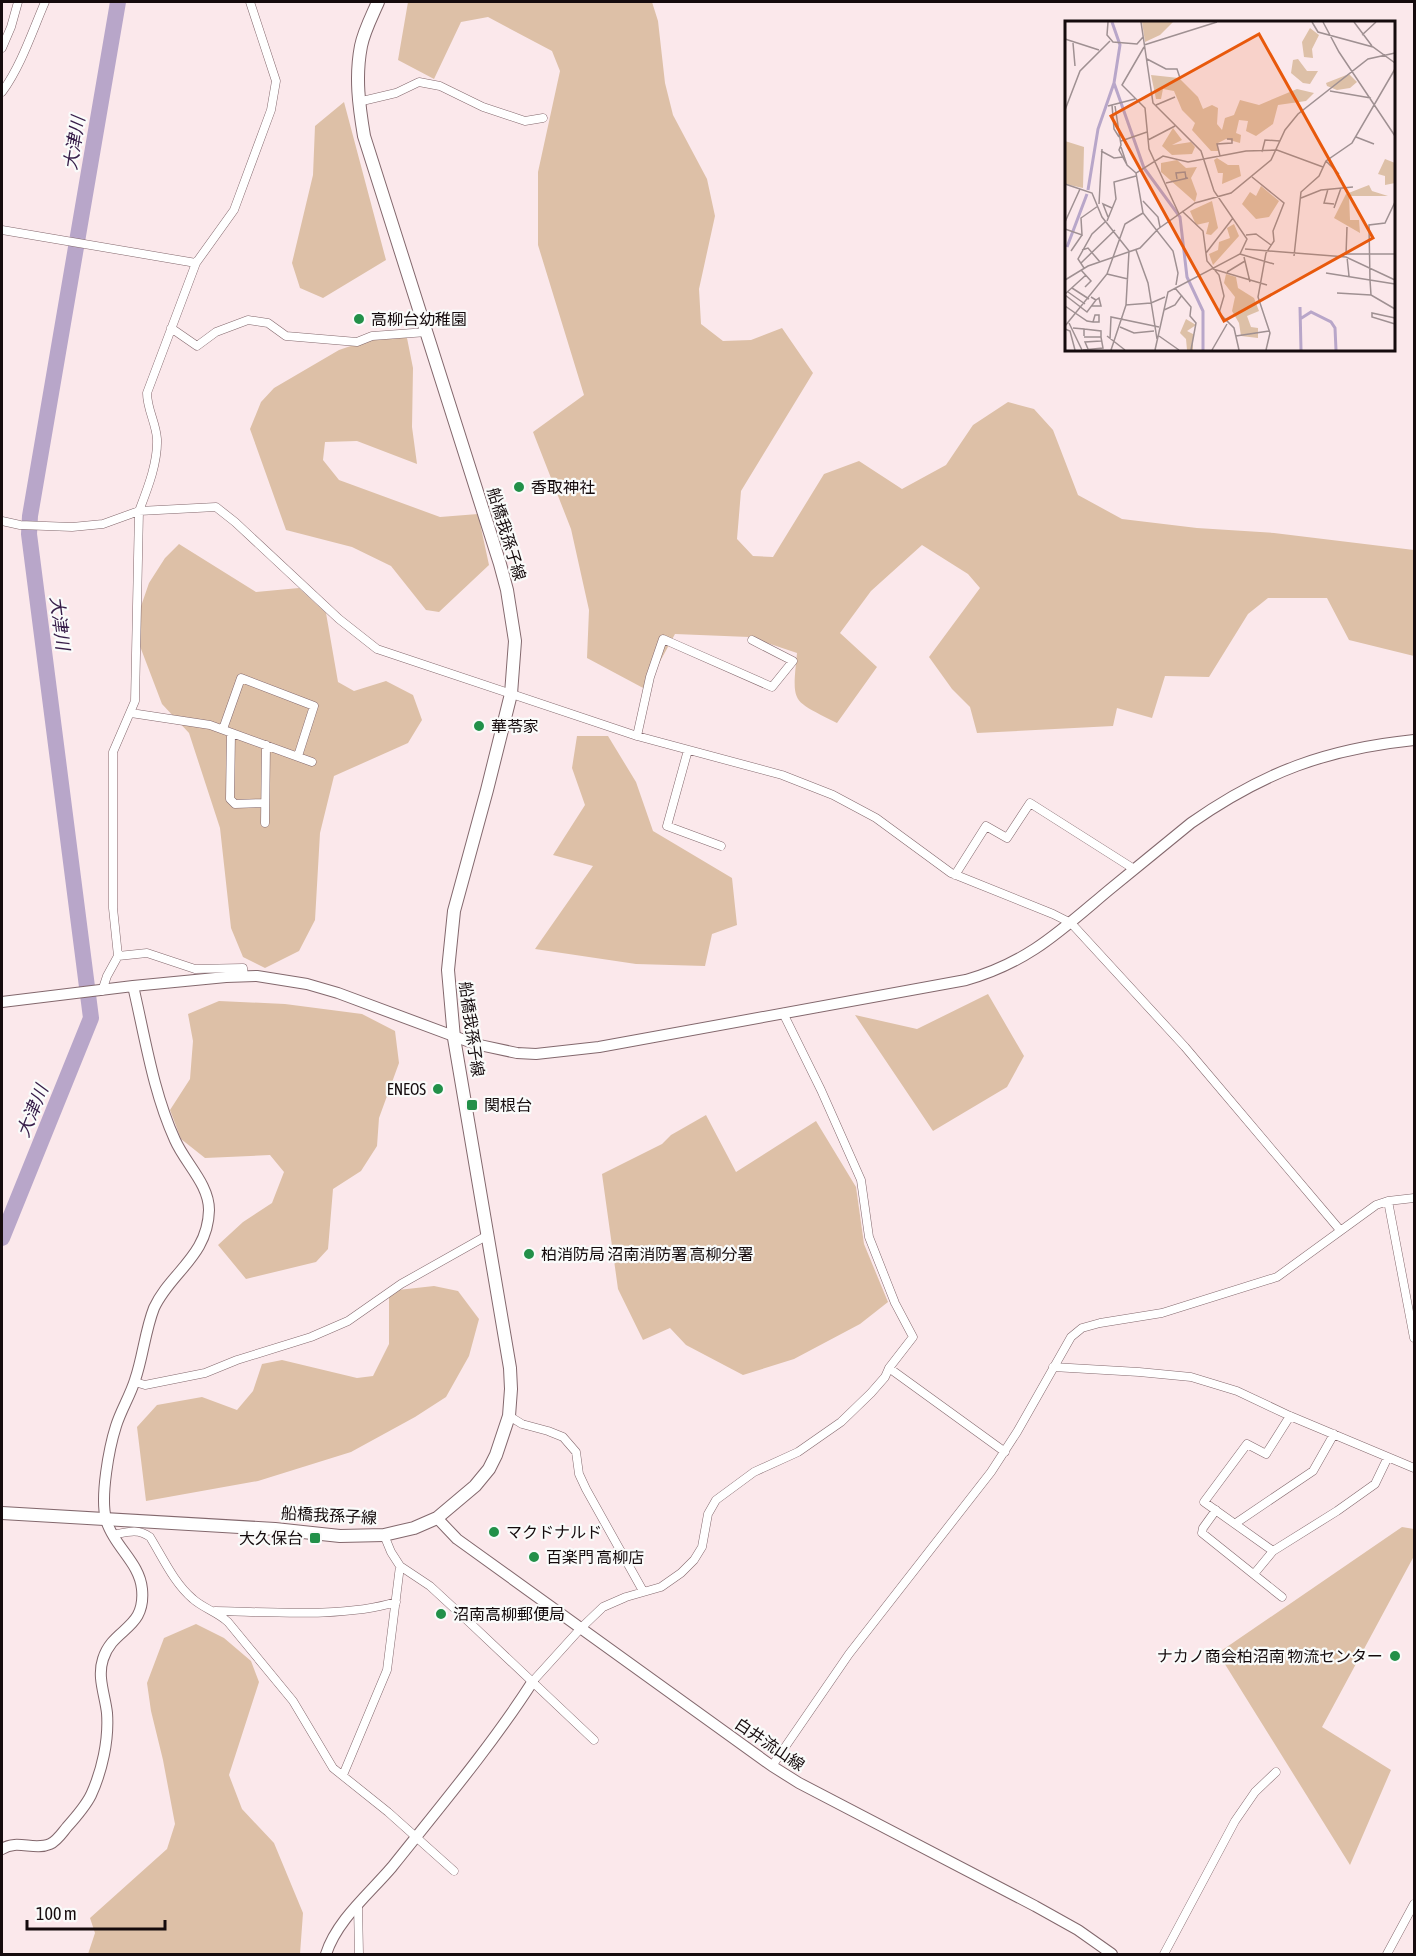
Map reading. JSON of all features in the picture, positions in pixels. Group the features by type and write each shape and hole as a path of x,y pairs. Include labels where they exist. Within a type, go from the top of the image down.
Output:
{"main road":[{"name":"船橋我孫子線","path":"2,1513 275,1529 340,1536 384,1535 414,1528 437,1518 475,1486 489,1469 503,1439 509,1416 510,1368 454,1038 448,970 454,911 511,694 515,641 507,590 440,369 364,136 358,102 361,44 378,2"}],"street":[{"path":"2,48 18,2"},
{"path":"2,92 16,67 45,2"},
{"path":"100,991 118,956 113,908 113,752 135,701 139,512 156,455 157,441 147,402 147,393 196,263 234,210 261,139 274,96 276,81 250,2"},
{"path":"358,102 396,93 419,82 440,86 483,107 525,121 543,118"},
{"path":"2,230 196,263"},
{"path":"171,328 197,346 216,332 248,320 268,323 286,336 357,342 372,336 427,332"},
{"path":"2,521 20,525 72,527 103,524 139,512 216,507 339,619 377,650 637,736 753,766 833,795 876,818 926,857 955,875 1071,923 1178,1039 1340,1230"},
{"path":"637,736 650,677 663,639 772,687 793,661 752,640"},
{"path":"264,803 235,804 230,799 227,731 241,678 314,706 298,756"},
{"path":"131,713 210,725 312,762"},
{"path":"2,1002 133,986 244,976 279,978 338,993 454,1038 517,1053 536,1054 599,1047 783,1014 966,980 1014,963 1071,923 1191,823 1254,783 1333,753 1371,745 1414,740"},
{"path":"265,823 266,745"},
{"path":"688,750 667,826 721,846"},
{"path":"955,875 986,826 1007,838 1030,803 1134,869"},
{"path":"118,956 147,953 195,969 243,968 244,976"},
{"path":"2,1848 17,1844 48,1845 56,1840 82,1810 98,1776 107,1731 107,1713 101,1681 103,1658 116,1637 134,1622 141,1611 142,1602 142,1589 137,1570 113,1535 105,1518 105,1485 110,1448 116,1424 135,1382 154,1309 160,1298 190,1262 201,1244 207,1225 209,1211 204,1190 175,1140 160,1099 133,986"},
{"path":"326,1954 344,1921 416,1837 533,1681 580,1628 612,1601 661,1587 681,1573 694,1560 702,1547 708,1514 716,1500 754,1472 798,1452 841,1422 872,1393 913,1337 895,1303 869,1238 861,1180 821,1090 783,1014"},
{"path":"772,1766 849,1654 1005,1452 1071,1337 1082,1328 1100,1323 1162,1314 1277,1277 1376,1205 1414,1198"},
{"path":"1388,1201 1414,1338"},
{"path":"135,1382 145,1384 205,1373 237,1360 311,1337 348,1321 401,1284 488,1235"},
{"path":"1053,1367 1191,1377 1237,1391 1414,1468"},
{"path":"890,1368 1005,1452"},
{"path":"509,1416 522,1424 563,1437 576,1452 579,1474 586,1489 643,1591"},
{"path":"1273,1551 1204,1502 1248,1444 1266,1454 1290,1416"},
{"path":"1236,1523 1313,1471 1335,1434"},
{"path":"1254,1574 1273,1551 1375,1484 1389,1457"},
{"path":"1216,1510 1202,1533 1282,1597"},
{"name":"白井流山線","path":"437,1518 457,1539 772,1766 799,1783 1078,1930 1112,1954"},
{"path":"113,1535 134,1531 150,1537 182,1588 194,1600 215,1611 228,1622 293,1701 333,1768 454,1871"},
{"path":"384,1535 400,1566 430,1587 594,1740"},
{"path":"343,1775 387,1670 400,1566"},
{"path":"215,1611 289,1613 335,1611 382,1606 396,1602"},
{"path":"1164,1954 1235,1821 1255,1792 1276,1772"},
{"path":"1387,1954 1414,1904"},
{"path":"358,1905 358,1954"}],"shaded area":[{"path":"408,2 652,2 658,21 665,83 673,115 707,179 715,216 699,289 701,324 723,341 751,340 782,328 813,373 741,491 737,539 753,556 773,557 824,474 859,461 902,489 946,465 973,425 1008,402 1034,409 1053,430 1078,495 1122,519 1197,528 1274,533 1414,550 1414,656 1349,640 1327,598 1268,598 1248,614 1209,677 1165,676 1152,718 1117,708 1113,726 977,733 970,707 952,689 929,657 980,588 968,574 922,545 871,591 840,633 877,667 837,723 803,704 798,698 795,692 797,653 749,637 675,634 645,689 587,658 589,610 571,529 533,432 584,395 538,245 538,172 560,71 552,51 488,17 461,22 434,79 398,60"},
{"path":"344,102 386,260 323,298 300,288 292,263 313,175 315,126"},
{"path":"374,338 407,338 413,368 412,427 417,464 357,441 325,442 323,460 339,480 440,517 478,514 489,565 439,612 426,610 391,566 352,547 286,530 250,429 261,402 274,388 339,350"},
{"path":"179,544 256,592 299,588 326,613 338,682 354,691 386,681 413,695 422,720 408,743 334,776 320,833 315,920 299,951 265,968 243,957 231,928 220,828 189,733 162,704 138,641 139,612 149,583 165,558"},
{"path":"577,736 608,736 636,782 653,831 732,878 737,925 712,934 705,966 636,964 535,949 593,866 553,855 585,805 572,768"},
{"path":"988,994 1024,1056 1007,1087 933,1131 855,1015 917,1029"},
{"path":"219,1001 285,1004 362,1014 395,1031 399,1063 379,1118 377,1146 361,1171 333,1189 328,1249 316,1262 246,1279 218,1245 243,1222 272,1203 284,1172 270,1155 205,1158 181,1139 170,1110 190,1079 193,1041 188,1014"},
{"path":"706,1115 736,1172 816,1121 856,1187 864,1244 888,1302 860,1324 794,1359 743,1375 686,1345 670,1328 643,1340 618,1289 602,1174 662,1144 671,1135"},
{"path":"434,1286 458,1291 479,1319 469,1356 446,1397 351,1452 258,1481 146,1501 137,1427 157,1405 202,1397 237,1410 253,1391 262,1364 282,1360 357,1378 373,1376 389,1344 389,1291"},
{"path":"1402,1527 1414,1529 1414,1556 1322,1727 1391,1770 1350,1865 1218,1653"},
{"path":"196,1624 224,1638 251,1661 259,1682 229,1775 242,1809 274,1843 303,1913 300,1954 88,1954 95,1933 90,1918 167,1849 175,1824 147,1683 164,1638"}],"waterway":[{"name":"大津川","path":"2,1238 91,1018 29,534 30,516 118,2"}],"place":[{"name":"高柳台幼稚園","path":"359,319"},
{"name":"香取神社","path":"519,487"},
{"name":"華苓家","path":"479,726"},
{"name":"ENEOS","path":"438,1089"},
{"name":"関根台","path":"472,1105"},
{"name":"柏消防局 沼南消防署 高柳分署","path":"529,1254"},
{"name":"マクドナルド","path":"494,1532"},
{"name":"大久保台","path":"315,1538"},
{"name":"百楽門 高柳店","path":"534,1557"},
{"name":"沼南高柳郵便局","path":"441,1614"},
{"name":"ナカノ商会柏沼南 物流センター","path":"1395,1656"}]}
